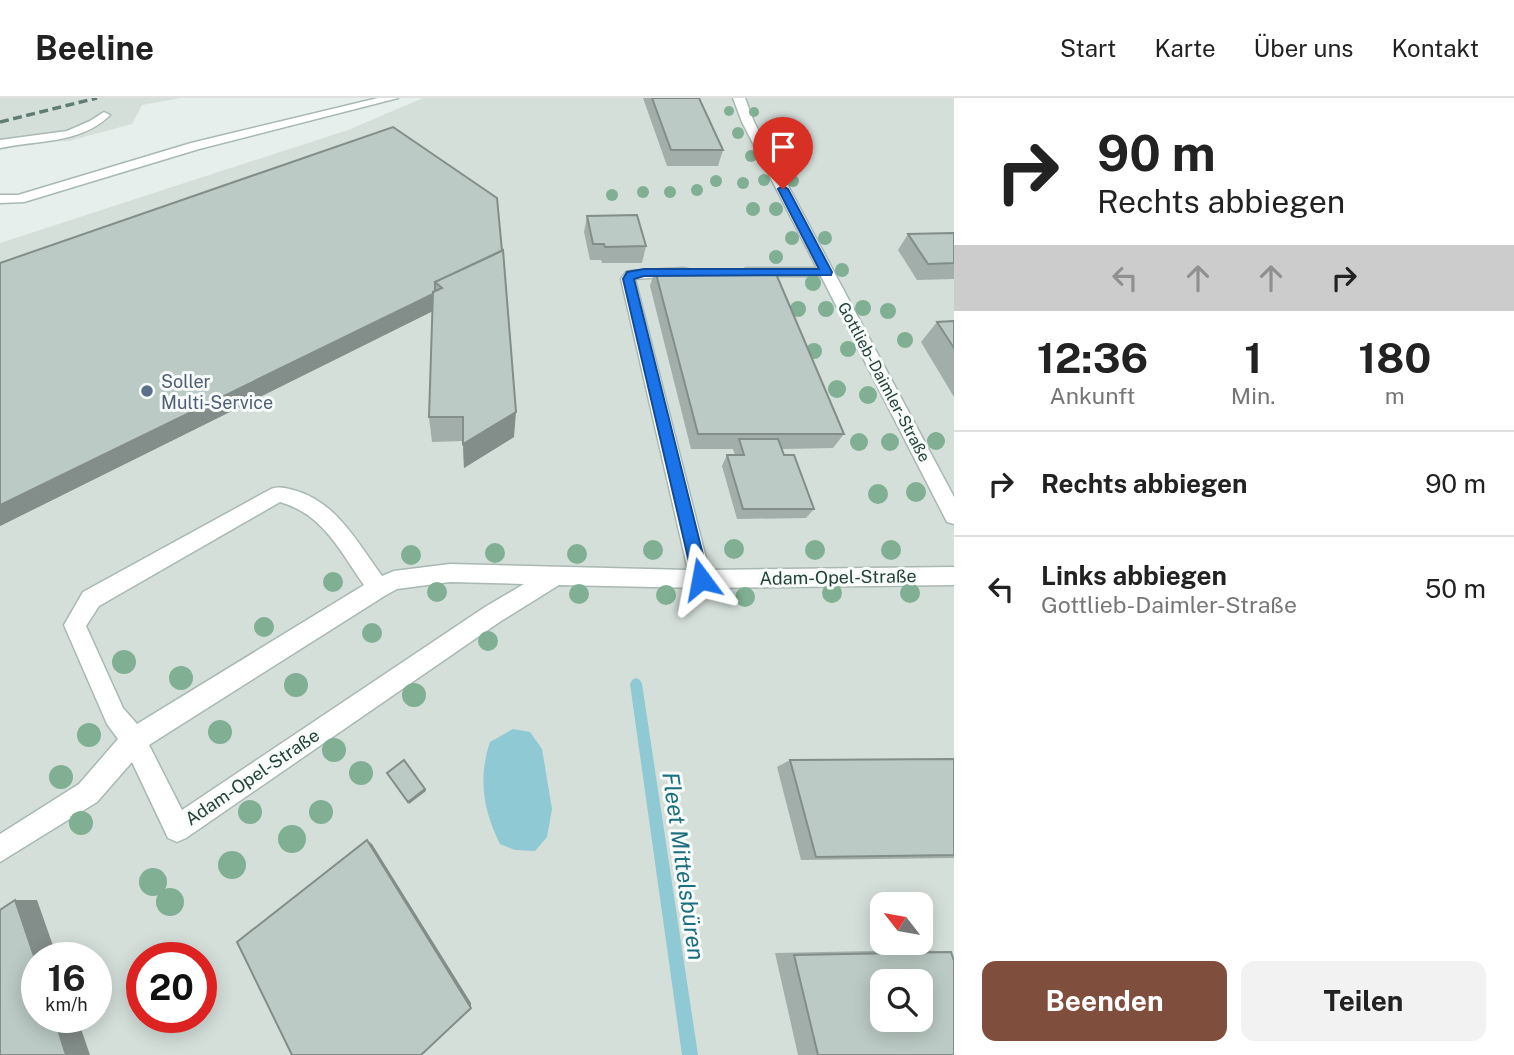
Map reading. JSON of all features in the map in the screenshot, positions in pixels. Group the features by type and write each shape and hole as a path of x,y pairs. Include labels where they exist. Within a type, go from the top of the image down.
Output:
{"street":[{"path":"0,200 19,199 288,121 392,98"},
{"name":"Gottlieb-Daimler-Straße","path":"739,98 748,122 954,516"},
{"path":"0,144 72,133 97,124 104,115"},
{"path":"695,272 644,273 631,275 628,279 701,579"},
{"path":"733,272 827,272"},
{"path":"0,849 88,793 134,740 115,716 75,625 91,599 278,494 301,500 326,516 378,588"},
{"name":"Adam-Opel-Straße","path":"554,577 493,614 177,829 134,740 394,580 450,573 701,579 954,576"}],"shaded area":[{"path":"0,98 180,98 142,105 132,124 69,141 26,143 0,150"},
{"path":"423,98 954,98 954,1055 0,1055 0,243 348,130"}],"water":[{"path":"513,729 530,732 542,749 552,809 547,837 535,851 515,850 500,844 486,806 483,781 490,742"}],"building":[{"path":"652,98 699,98 723,150 671,150"},
{"path":"393,127 497,198 502,251 435,282 433,294 0,505 0,263"},
{"path":"637,215 646,246 605,247 604,244 593,244 587,216"},
{"path":"954,233 954,263 928,264 908,234"},
{"path":"503,250 516,412 463,444 463,417 429,417 433,292 442,288 435,282"},
{"path":"774,269 844,434 698,434 655,270"},
{"path":"954,321 954,348 937,322"},
{"path":"739,439 778,439 784,455 794,455 814,509 743,509 727,455 744,455"},
{"path":"954,759 954,855 816,857 790,760"},
{"path":"404,760 425,789 408,802 387,773"},
{"path":"367,840 471,1008 421,1055 292,1055 237,942"},
{"path":"15,900 29,942 21,942 21,1033 59,1033 66,1055 0,1055 0,910"},
{"path":"933,952 951,952 954,961 954,1055 818,1055 794,955 933,956"}],"waterway":[{"name":"Fleet Mittelsbüren","path":"636,684 690,1055"}],"railway":[{"path":"0,122 97,98"}],"place":[{"name":"Soller Multi-Service","path":"147,391"}],"route":[{"path":"701,579 676,467 628,279 631,275 644,273 827,272 783,189"}]}
